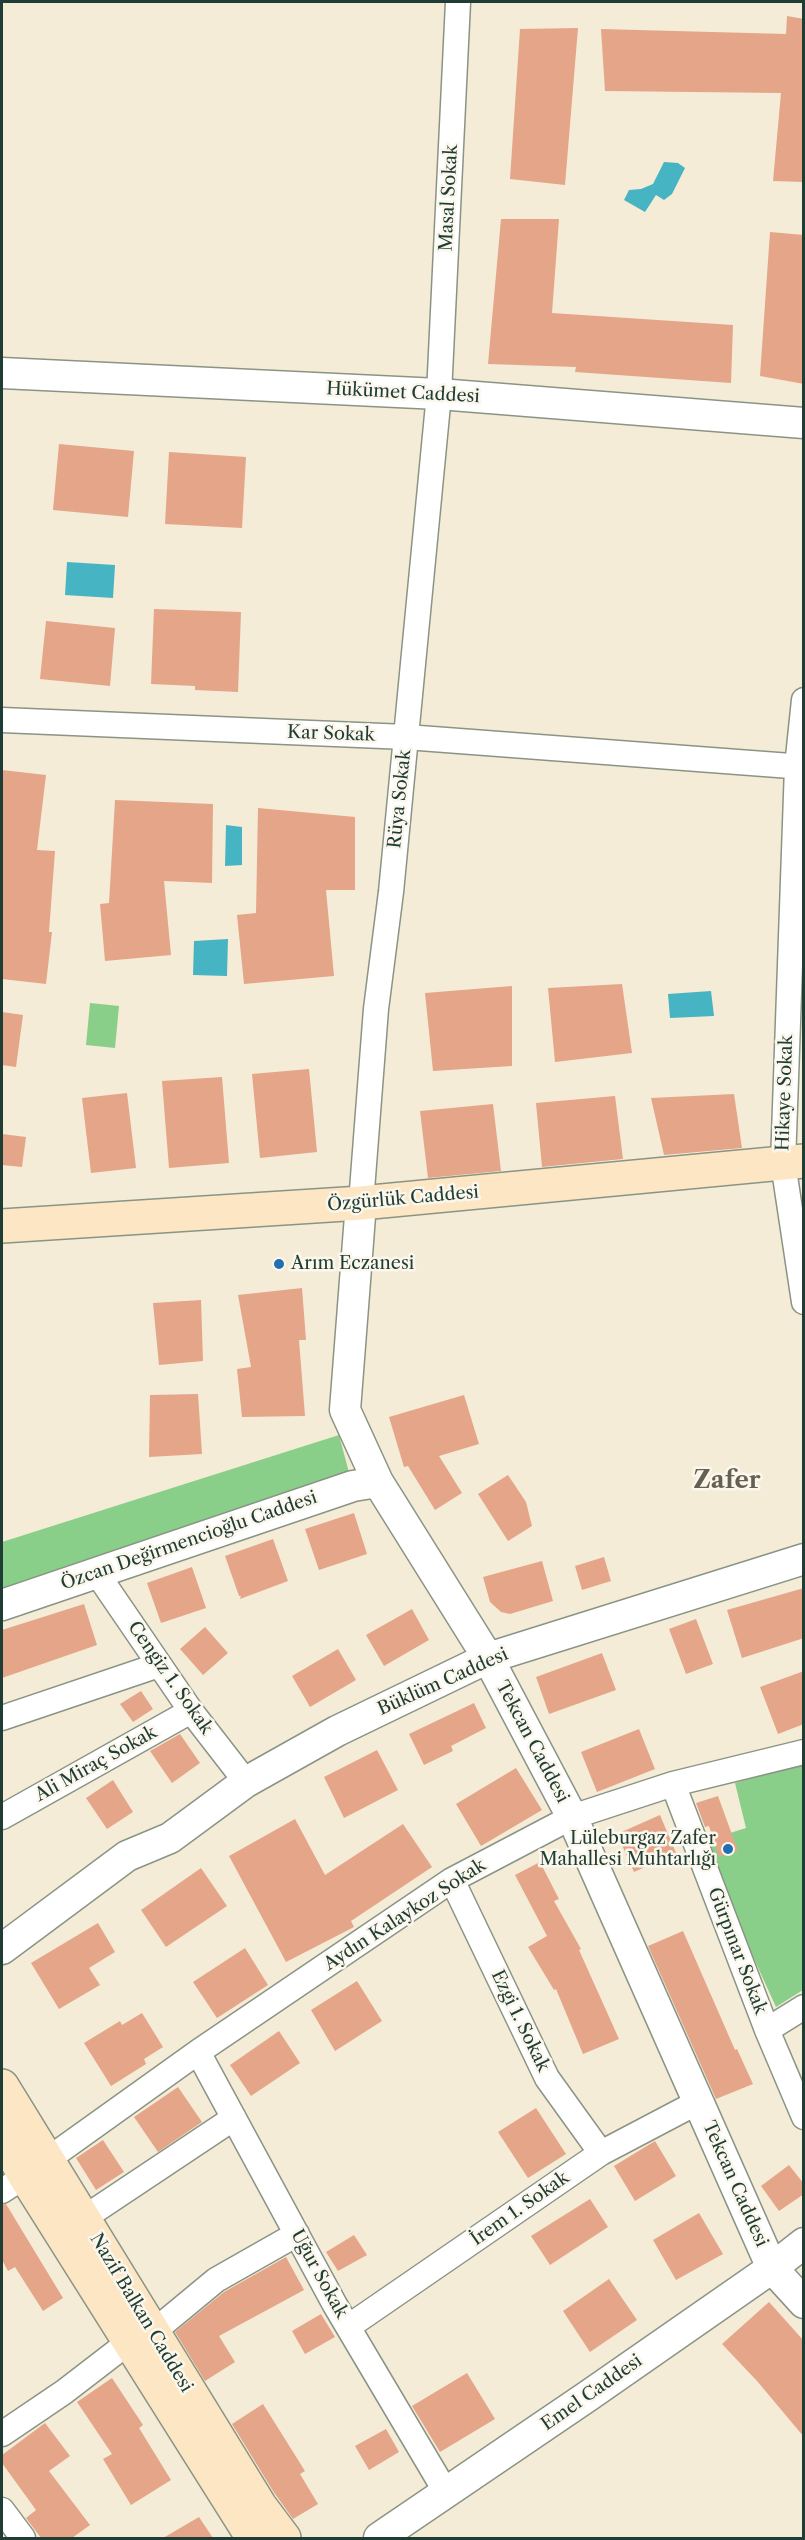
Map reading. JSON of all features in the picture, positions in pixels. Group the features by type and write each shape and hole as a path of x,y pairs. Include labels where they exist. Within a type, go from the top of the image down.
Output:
{"main road":[{"name":"Özgürlük Caddesi","path":"2,1226 361,1203 793,1162"},
{"name":"Nazif Balkan Caddesi","path":"2,2086 25,2176 84,2218 141,2338 253,2538"},
{"name":"Nazif Balkan Caddesi","path":"2,2135 25,2176 284,2538"}],"street":[{"name":"Masal Sokak","path":"439,394 458,2"},
{"name":"Hükümet Caddesi","path":"2,373 439,394 804,423"},
{"name":"Rüya Sokak","path":"361,1203 376,1009 391,892 439,394"},
{"name":"Hikaye Sokak","path":"804,700 800,767 793,1162 804,1302"},
{"name":"Kar Sokak","path":"2,720 406,737 800,767"},
{"name":"Tekcan Caddesi","path":"361,1203 345,1410 378,1482 488,1658 572,1817 772,2268 804,2303"},
{"name":"Özcan Değirmencioğlu Caddesi","path":"2,1605 353,1486 378,1482"},
{"name":"Büklüm Caddesi","path":"2,1949 127,1856 175,1834 246,1782 337,1731 488,1658 804,1558"},
{"name":"Cengiz 1. Sokak","path":"96,1572 191,1711 246,1782"},
{"path":"2,1718 159,1665"},
{"name":"Ali Miraç Sokak","path":"2,1817 191,1711"},
{"name":"Aydın Kalaykoz Sokak","path":"25,2176 198,2052 452,1881 572,1817 673,1784 804,1752"},
{"name":"Gürpınar Sokak","path":"673,1784 767,2030 804,2117"},
{"name":"Büklüm Caddesi","path":"2,1971 148,1864 175,1834"},
{"name":"Ezgi 1. Sokak","path":"452,1881 548,2078 601,2153"},
{"path":"767,2030 804,2007"},
{"name":"Uğur Sokak","path":"198,2052 348,2327 447,2494"},
{"name":"İrem 1. Sokak","path":"348,2327 601,2153 698,2102"},
{"path":"84,2218 234,2118"},
{"path":"2,2434 141,2338 216,2280 297,2234"},
{"name":"Emel Caddesi","path":"379,2538 447,2494 772,2268 804,2243"},
{"path":"3,2516 23,2538"}],"green space":[{"path":"90,1003 119,1006 115,1048 86,1045"},
{"path":"339,1435 351,1480 2,1594 2,1542"},
{"path":"803,1762 803,1990 776,2007 701,1842 746,1828 735,1783"}],"water":[{"path":"664,162 678,163 685,168 672,194 664,200 656,195 645,212 624,200 629,190 641,189 653,184"},
{"path":"67,562 115,565 113,598 65,595"},
{"path":"226,825 242,827 242,865 225,866"},
{"path":"228,939 227,976 193,975 194,941"},
{"path":"711,991 714,1016 670,1018 668,994"}],"building":[{"path":"787,16 804,19 804,182 773,181 781,93 605,91 601,29 786,34"},
{"path":"578,28 565,185 510,179 520,29"},
{"path":"501,219 559,219 552,313 733,325 731,383 575,372 576,367 488,364"},
{"path":"770,232 804,235 804,384 760,376"},
{"path":"59,444 134,451 128,517 53,510"},
{"path":"169,452 246,457 242,528 165,524"},
{"path":"154,609 241,612 238,692 195,690 195,686 151,684"},
{"path":"46,621 115,628 110,686 40,679"},
{"path":"2,770 46,775 37,850 55,851 49,932 52,932 46,984 2,979"},
{"path":"115,800 213,804 212,883 164,881 171,955 105,961 100,904 109,903"},
{"path":"258,808 355,817 355,890 326,890 334,976 244,984 237,915 256,913"},
{"path":"622,984 632,1053 555,1062 548,988"},
{"path":"512,986 512,1066 433,1071 425,993"},
{"path":"2,1012 23,1015 16,1067 2,1065"},
{"path":"309,1069 317,1152 260,1158 252,1074"},
{"path":"222,1077 229,1163 169,1168 162,1081"},
{"path":"127,1093 136,1168 91,1173 82,1098"},
{"path":"734,1094 742,1148 664,1155 651,1098"},
{"path":"615,1096 623,1159 542,1167 536,1103"},
{"path":"493,1104 501,1171 428,1178 420,1111"},
{"path":"2,1134 26,1137 22,1167 2,1165"},
{"path":"302,1288 306,1340 299,1340 305,1416 242,1417 237,1369 251,1367 238,1295"},
{"path":"201,1300 203,1361 159,1365 153,1303"},
{"path":"198,1394 202,1454 149,1457 150,1395"},
{"path":"464,1395 479,1444 439,1456 462,1493 435,1510 408,1466 404,1467 389,1417"},
{"path":"508,1475 526,1502 532,1526 508,1541 478,1494"},
{"path":"354,1513 367,1554 319,1570 305,1529"},
{"path":"273,1539 288,1581 240,1599 241,1596 239,1596 225,1556"},
{"path":"604,1557 611,1581 582,1590 575,1566"},
{"path":"542,1561 553,1601 510,1614 501,1612 490,1602 483,1577"},
{"path":"192,1567 206,1608 161,1623 147,1583"},
{"path":"804,1588 804,1638 742,1658 727,1610"},
{"path":"84,1604 97,1645 2,1678 2,1630"},
{"path":"412,1609 429,1640 384,1666 366,1635"},
{"path":"696,1619 713,1664 686,1674 669,1629"},
{"path":"205,1627 228,1653 203,1675 180,1649"},
{"path":"338,1649 356,1680 310,1707 292,1676"},
{"path":"602,1653 616,1690 549,1714 536,1677"},
{"path":"804,1671 804,1724 778,1734 760,1687"},
{"path":"141,1691 153,1709 133,1722 120,1704"},
{"path":"474,1703 486,1728 451,1746 453,1751 424,1765 409,1734"},
{"path":"639,1729 655,1769 597,1792 581,1752"},
{"path":"180,1734 200,1763 172,1783 150,1751"},
{"path":"377,1750 398,1790 344,1818 324,1777"},
{"path":"516,1768 542,1810 481,1846 456,1804"},
{"path":"113,1780 133,1812 107,1829 86,1798"},
{"path":"718,1796 738,1851 719,1857 709,1826 705,1827 696,1803"},
{"path":"660,1815 676,1853 634,1872 617,1834"},
{"path":"295,1819 325,1875 403,1824 432,1867 351,1921 354,1927 286,1962 229,1856"},
{"path":"540,1862 559,1899 554,1901 581,1949 579,1950 619,2039 583,2054 556,1989 554,1990 528,1947 547,1936 515,1875"},
{"path":"201,1868 227,1906 166,1947 141,1910"},
{"path":"98,1923 115,1952 89,1968 100,1985 59,2009 31,1963"},
{"path":"683,1931 735,2050 737,2049 753,2084 716,2099 648,1946"},
{"path":"245,1948 268,1985 217,2018 193,1982"},
{"path":"357,1981 382,2021 335,2051 311,2010"},
{"path":"142,2013 163,2047 144,2059 146,2064 111,2086 84,2043 120,2021 122,2025"},
{"path":"279,2031 300,2063 251,2096 230,2065"},
{"path":"178,2087 202,2122 158,2152 134,2117"},
{"path":"536,2108 566,2154 528,2178 498,2132"},
{"path":"103,2140 124,2172 96,2190 76,2158"},
{"path":"655,2141 676,2176 635,2201 614,2166"},
{"path":"789,2165 804,2184 804,2194 779,2211 761,2186"},
{"path":"590,2199 608,2227 550,2265 531,2236"},
{"path":"6,2204 63,2298 43,2311 15,2267 8,2271 2,2260 2,2205"},
{"path":"699,2213 723,2254 676,2280 653,2240"},
{"path":"354,2235 367,2255 338,2271 326,2252"},
{"path":"286,2257 304,2290 219,2336 235,2362 205,2381 175,2332 224,2292"},
{"path":"609,2279 637,2320 590,2352 563,2311"},
{"path":"769,2302 804,2341 804,2437 722,2344"},
{"path":"321,2314 335,2337 305,2354 292,2331"},
{"path":"467,2373 495,2419 440,2452 412,2406"},
{"path":"112,2378 143,2425 139,2428 171,2480 131,2505 103,2459 112,2454 77,2402"},
{"path":"263,2404 305,2471 300,2474 318,2504 293,2519 232,2424"},
{"path":"45,2423 70,2456 49,2471 90,2525 72,2538 41,2538 26,2518 36,2510 2,2463 2,2455"},
{"path":"386,2429 399,2452 369,2470 355,2446"},
{"path":"199,2517 213,2538 163,2538"}],"place":[{"name":"Arım Eczanesi","path":"279,1264"},
{"name":"Lüleburgaz Zafer Mahallesi Muhtarlığı","path":"728,1849"}],"district":[{"name":"Zafer","path":"727,1481"}]}
